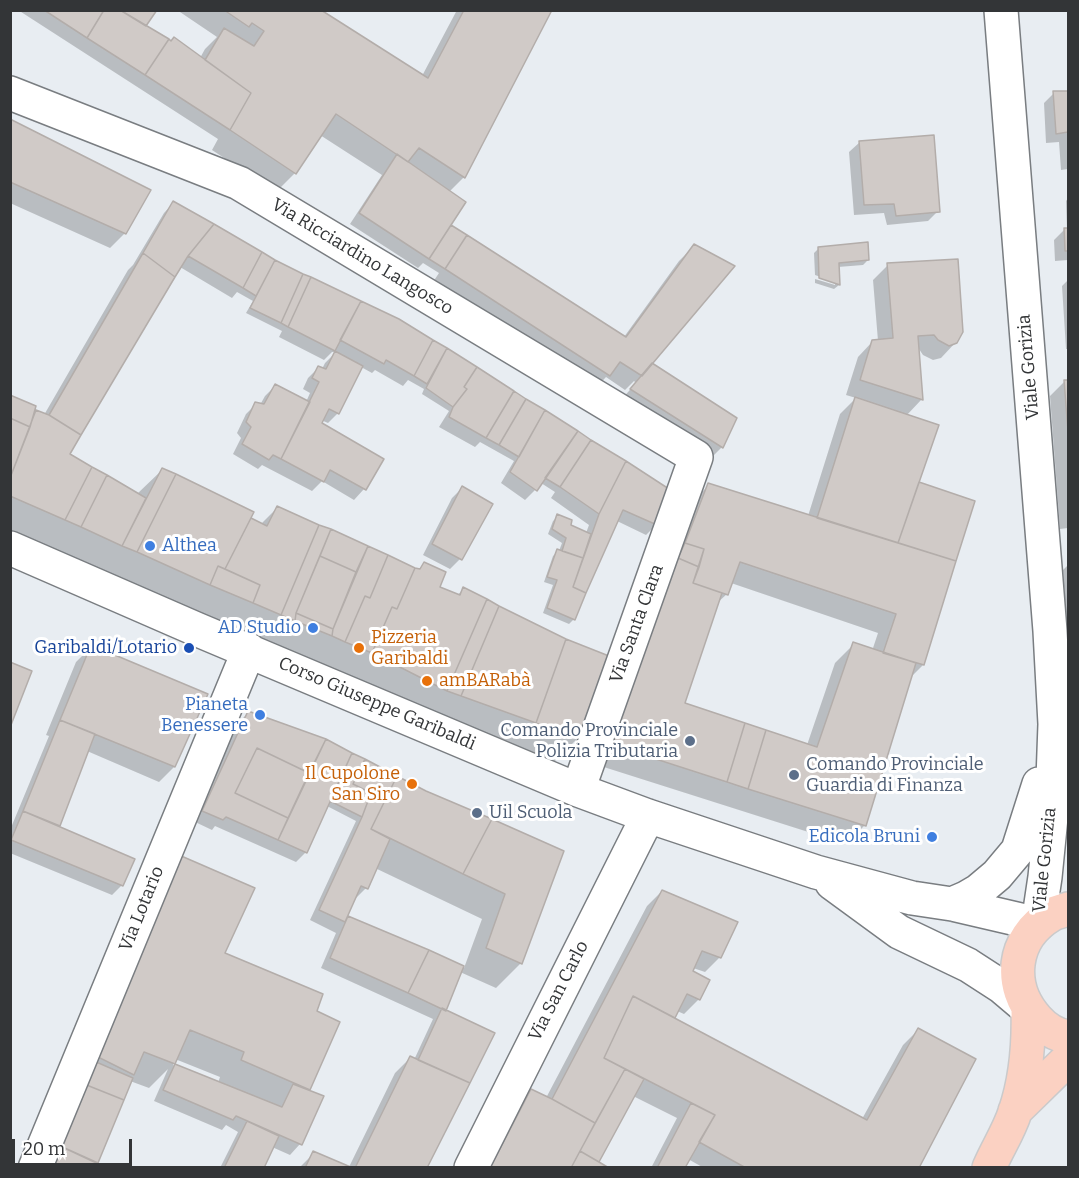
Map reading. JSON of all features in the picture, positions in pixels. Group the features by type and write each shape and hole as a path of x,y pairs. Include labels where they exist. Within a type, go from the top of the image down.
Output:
{"main road":[{"path":"1068,909 1053,914 1038,924 1025,940 1017,968 1019,990 1028,1010 1043,1025 1068,1037"},
{"path":"989,1167 1015,1111 1022,1087 1028,1046 1028,1010"},
{"path":"1015,1111 1068,1059"}],"street":[{"name":"Viale Gorizia","path":"1000,10 1050,619 1055,724 1052,807 1038,924"},
{"name":"Via Ricciardino Langosco","path":"10,93 239,183 696,458"},
{"name":"Via Santa Clara","path":"578,790 696,458"},
{"name":"Corso Giuseppe Garibaldi","path":"10,548 578,790 648,816 816,872 912,898 952,904 1038,924"},
{"name":"Via Lotario","path":"35,1167 249,650"},
{"name":"Viale Gorizia","path":"1055,724 1068,765"},
{"name":"Viale Gorizia","path":"952,904 978,891 997,875 1018,850 1033,806 1055,724"},
{"name":"Via San Carlo","path":"471,1167 648,816"},
{"name":"Corso Giuseppe Garibaldi","path":"816,872 899,932 968,965 1002,987 1028,1010"}],"building":[{"path":"44,10 104,10 87,38"},
{"path":"104,10 120,10 169,39 145,75 87,38"},
{"path":"120,10 157,10 146,26"},
{"path":"224,10 321,10 428,78 464,10 552,10 465,178 419,148 408,162 336,114 296,174 230,130 251,93 205,60 224,28 254,46 264,31 252,23 249,27"},
{"path":"174,37 251,93 230,130 145,75 169,39 171,41"},
{"path":"1053,91 1068,91 1068,132 1056,134"},
{"path":"10,119 151,190 126,234 10,182"},
{"path":"934,135 940,212 896,216 894,204 864,205 859,141"},
{"path":"397,154 466,202 429,259 359,213"},
{"path":"173,201 214,224 188,256 175,277 143,253"},
{"path":"214,224 262,252 243,288 188,256"},
{"path":"451,225 467,235 445,269 429,259"},
{"path":"1064,228 1068,228 1068,251 1065,251"},
{"path":"467,235 626,337 694,244 735,266 642,376 620,362 610,376 445,269"},
{"path":"868,242 869,260 839,263 840,285 819,278 818,247"},
{"path":"262,252 275,260 256,296 243,288"},
{"path":"143,253 175,277 81,435 49,415"},
{"path":"958,259 963,332 957,343 949,346 934,335 918,336 923,400 860,380 872,340 893,338 887,263"},
{"path":"275,260 303,274 281,323 250,308"},
{"path":"303,274 311,277 288,327 281,323"},
{"path":"311,277 361,301 335,351 288,327"},
{"path":"361,301 399,319 433,340 414,376 386,360 384,364 340,340"},
{"path":"433,340 447,348 427,384 414,376"},
{"path":"447,348 477,367 464,387 467,389 453,407 426,388"},
{"path":"335,351 363,366 339,414 329,409 322,423 384,459 366,490 330,470 324,482 281,459 319,382 312,378 318,366 326,369"},
{"path":"652,363 737,418 723,448 630,389"},
{"path":"477,367 514,391 486,438 449,417 453,407 467,389 464,387"},
{"path":"1064,380 1068,380 1068,432"},
{"path":"275,384 310,402 281,459 273,455 269,460 242,444 251,427 246,422 255,402 264,404"},
{"path":"514,391 526,399 499,445 486,438"},
{"path":"10,395 36,406 30,427 10,418"},
{"path":"855,397 939,425 898,543 817,518"},
{"path":"526,399 545,410 519,457 499,445"},
{"path":"36,410 49,415 81,435 70,454 92,467 65,520 10,496 10,478"},
{"path":"545,410 578,431 537,491 510,472"},
{"path":"10,418 30,427 10,478"},
{"path":"578,431 591,440 560,487 545,478"},
{"path":"591,440 626,461 599,514 560,487"},
{"path":"626,461 669,489 657,525 623,510 586,593 573,587 599,514"},
{"path":"92,467 107,475 81,527 65,520"},
{"path":"162,468 176,474 137,552 122,546"},
{"path":"176,474 254,512 225,569 218,566 210,585 137,552"},
{"path":"107,475 146,498 122,546 81,527"},
{"path":"919,482 975,501 956,561 898,543"},
{"path":"708,483 956,561 924,665 883,653 896,614 740,562 728,595 693,583 704,549 685,543"},
{"path":"462,486 493,504 462,560 432,544"},
{"path":"277,506 319,525 281,615 253,603 260,585 225,569 251,518 267,526"},
{"path":"557,514 572,520 571,525 591,534 583,558 562,551 566,538 552,529"},
{"path":"319,525 331,529 296,613 295,621 281,615"},
{"path":"331,529 368,546 356,572 320,556"},
{"path":"685,543 704,549 699,567 678,558"},
{"path":"368,546 388,555 370,598 365,596 345,642 332,636 333,629"},
{"path":"557,549 583,558 573,587 586,593 575,620 547,608 557,580 547,577"},
{"path":"388,555 415,568 397,609 392,607 372,653 345,642 365,596 370,598"},
{"path":"320,556 356,572 333,629 296,613"},
{"path":"678,558 699,567 693,583 722,593 685,703 745,723 727,782 606,743"},
{"path":"424,562 446,572 440,587 460,595 463,587 487,599 447,691 372,653 392,607 397,609 415,568 420,569"},
{"path":"218,566 260,585 253,603 210,585"},
{"path":"487,599 499,606 461,696 447,691"},
{"path":"499,606 566,639 536,723 461,696"},
{"path":"296,613 333,629 332,636 295,621"},
{"path":"566,639 609,656 579,739 536,723"},
{"path":"853,642 916,663 866,826 748,789 766,730 817,747"},
{"path":"91,645 208,694 175,767 60,720"},
{"path":"10,662 32,671 11,725 10,725"},
{"path":"248,711 326,739 309,773 257,748 235,793 288,818 278,840 226,817 223,820 202,811"},
{"path":"60,720 95,734 60,826 23,811"},
{"path":"745,723 766,730 748,789 727,782"},
{"path":"326,739 352,753 307,853 278,840"},
{"path":"257,748 309,773 288,818 235,793"},
{"path":"352,753 365,759 353,784 371,793 362,817 330,801"},
{"path":"365,759 397,776 371,829 390,839 368,889 361,886 345,922 319,910 371,793 353,784"},
{"path":"397,776 492,819 463,874 371,829"},
{"path":"23,811 135,859 123,886 11,840"},
{"path":"492,819 564,851 522,964 486,948 505,894 463,874"},
{"path":"179,855 255,888 225,953 323,994 317,1011 340,1022 310,1090 241,1060 244,1052 190,1030 175,1064 144,1052 134,1075 96,1056"},
{"path":"662,890 738,922 721,958 702,951 693,971 710,980 700,1000 687,994 675,1018 633,996 604,1058 625,1069 595,1123 552,1099"},
{"path":"348,916 429,950 408,993 330,958"},
{"path":"429,950 464,966 446,1011 408,993"},
{"path":"633,996 867,1120 918,1028 976,1059 919,1168 746,1168 699,1142 715,1115 604,1058"},
{"path":"442,1008 495,1033 470,1083 418,1060"},
{"path":"410,1056 470,1083 427,1168 355,1168"},
{"path":"94,1061 133,1078 124,1100 84,1084"},
{"path":"175,1064 282,1107 293,1084 324,1096 302,1145 236,1116 233,1120 163,1090"},
{"path":"625,1069 644,1079 599,1162 580,1151"},
{"path":"84,1084 124,1100 98,1163 58,1145"},
{"path":"531,1089 595,1123 571,1168 490,1168"},
{"path":"691,1103 715,1115 685,1168 657,1168"},
{"path":"247,1121 279,1136 264,1168 224,1168"},
{"path":"58,1145 107,1168 49,1168"},
{"path":"313,1151 353,1168 305,1168"},
{"path":"580,1151 599,1162 609,1168 571,1168"}],"place":[{"name":"Althea","path":"150,546"},
{"name":"AD Studio","path":"313,628"},
{"name":"Garibaldi/Lotario","path":"189,648"},
{"name":"Pizzeria Garibaldi","path":"359,648"},
{"name":"amBARabà","path":"427,681"},
{"name":"Pianeta Benessere","path":"260,715"},
{"name":"Comando Provinciale Polizia Tributaria","path":"690,741"},
{"name":"Comando Provinciale Guardia di Finanza","path":"794,775"},
{"name":"Il Cupolone San Siro","path":"412,784"},
{"name":"Uil Scuola","path":"477,813"},
{"name":"Edicola Bruni","path":"932,837"}]}
